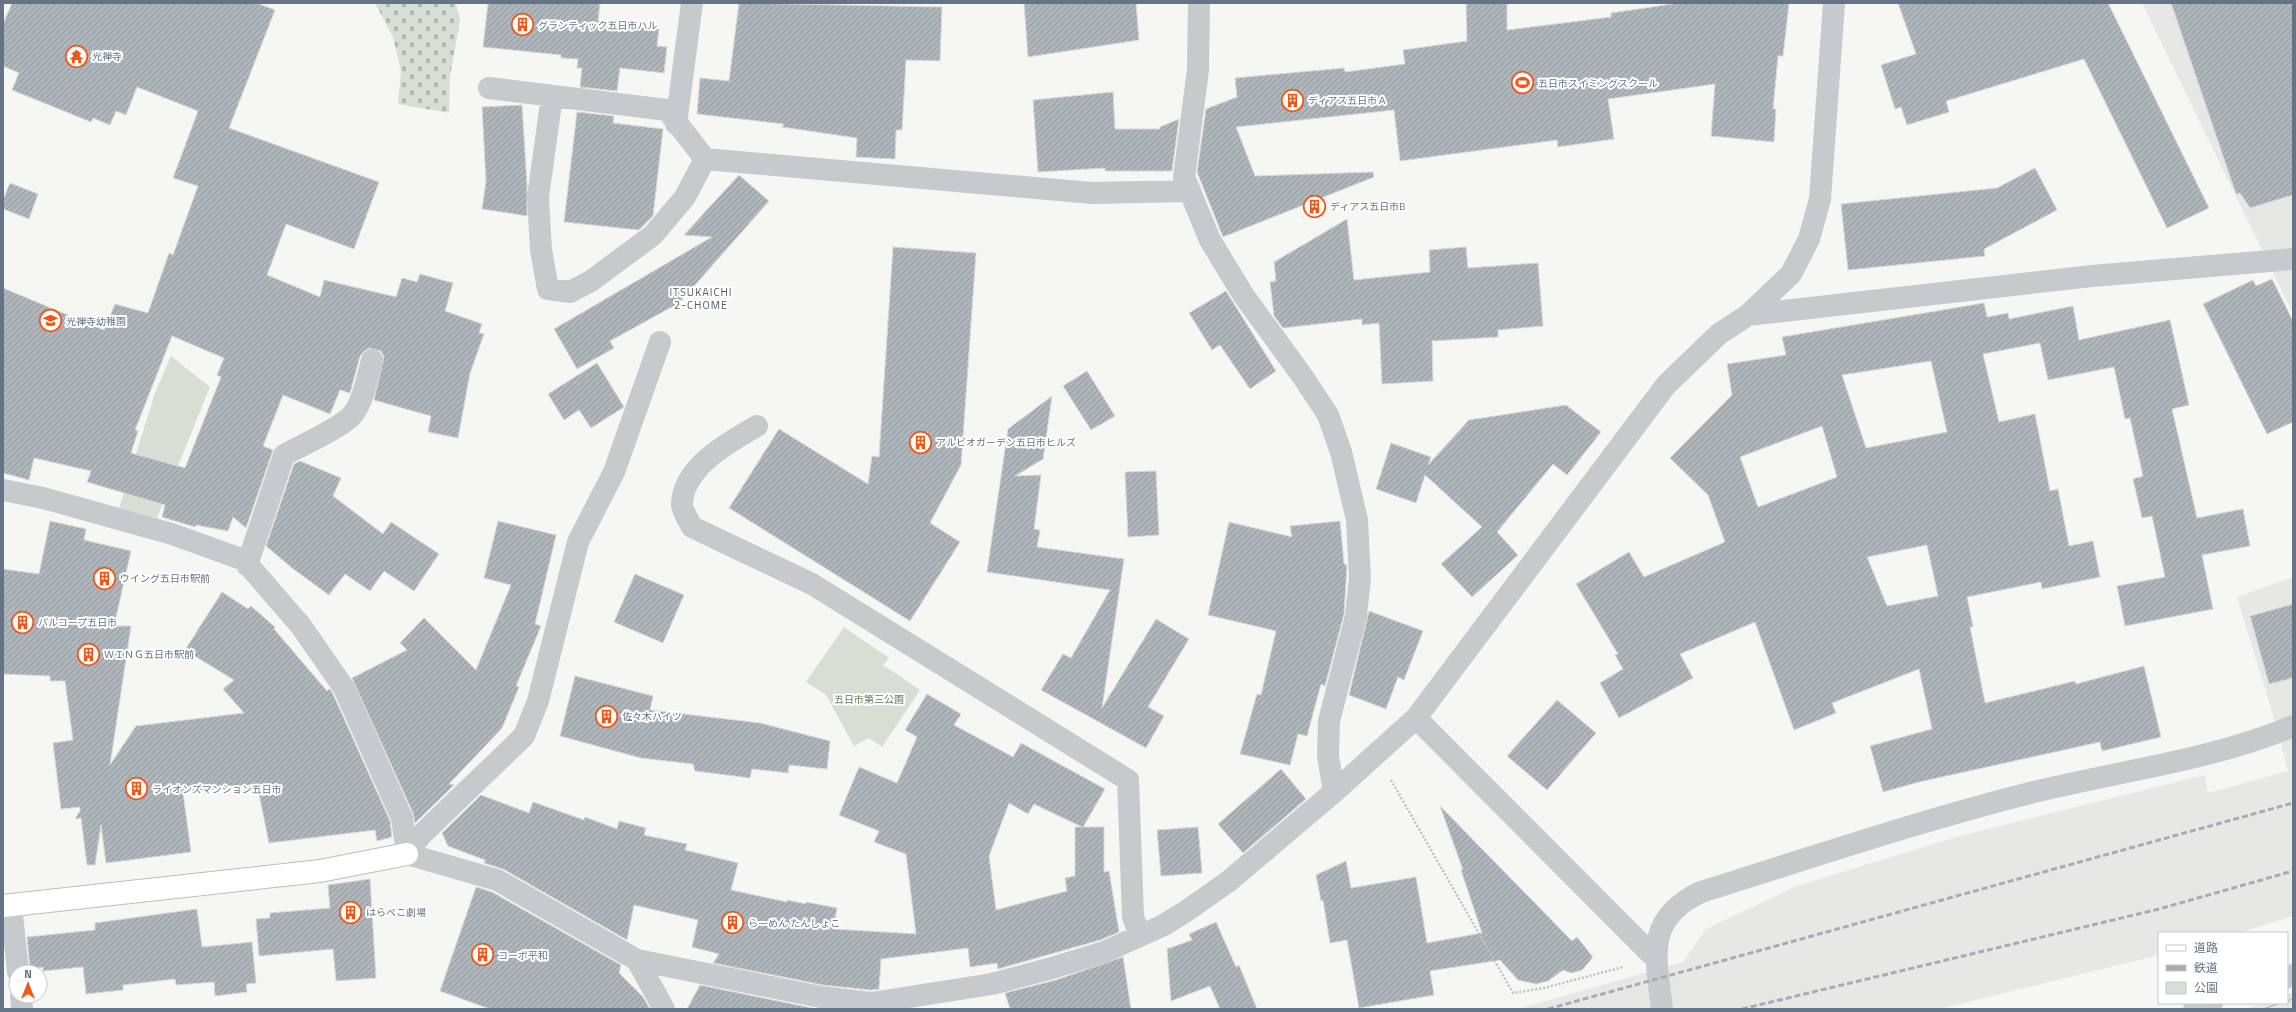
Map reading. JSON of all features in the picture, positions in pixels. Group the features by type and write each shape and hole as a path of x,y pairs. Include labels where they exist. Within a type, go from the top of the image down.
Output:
{"street":[{"path":"676,124 692,3"},
{"path":"1199,3 1198,70 1184,177 1210,240 1244,296 1303,377 1328,415 1341,452 1357,520 1360,578 1356,616 1329,721 1328,756 1334,792"},
{"path":"17,964 7,905 320,871 407,854 497,880 637,960 821,997 871,1003 930,995 1013,978 1092,956 1162,926 1204,900 1334,792 1416,718 1666,386 1719,334 1748,315 1791,274 1809,239 1820,199 1834,3"},
{"path":"489,88 667,110 676,124 705,159 1092,194 1189,191"},
{"path":"552,96 538,197 541,250 548,289 570,292 591,281 653,236 684,197 705,159"},
{"path":"1748,315 2092,276 2293,259"},
{"path":"407,854 421,835 524,736 538,701 578,542 614,472 660,342"},
{"path":"247,565 284,455 338,425 353,414 360,399 372,360"},
{"path":"757,426 721,446 689,478 682,503 692,528 812,584 1128,780 1133,917 1140,936"},
{"path":"3,490 43,498 172,534 244,560 301,626 344,688 402,818 407,854"},
{"path":"1416,718 1655,958"},
{"path":"1662,1009 1655,958 1660,934 1664,923 1680,904 1701,892 2030,793 2231,749 2293,726"},
{"path":"637,960 664,1009"},
{"path":"2194,1009 2209,1004"}],"path":[{"path":"1376,754 1513,993 1544,988 1655,958"}],"shaded area":[{"path":"2142,3 2293,3 2293,314"},
{"path":"2293,577 2293,916 2242,932 2158,932 2158,955 1939,1009 1518,1009 1683,962 1706,929 1797,886 1956,837 2205,775 2208,793 2288,771 2279,735 2237,597"},
{"path":"2293,992 2293,1009 2246,1009 2260,1004 2288,1004 2288,994"}],"green space":[{"path":"375,3 456,3 460,20 450,76 449,113 398,104 401,71 393,37"},
{"path":"171,356 210,387 157,518 119,508 155,393"},
{"name":"五日市第三公園","path":"844,627 889,658 883,665 920,690 882,747 869,738 854,746 826,695 806,682"}],"building":[{"path":"12,3 257,3 275,10 229,128 379,182 354,249 286,224 267,275 320,297 324,280 396,297 402,278 417,282 420,274 453,283 445,311 482,324 479,333 484,334 470,373 458,438 428,432 431,416 374,400 384,357 381,351 369,348 360,356 350,393 340,390 330,414 283,395 263,446 273,450 246,528 233,517 228,531 196,525 195,527 162,517 165,505 87,482 91,471 34,458 29,480 3,473 3,288 104,330 115,304 148,313 169,253 173,255 198,186 173,178 198,111 137,87 126,115 116,111 110,125 93,118 91,122 12,90 19,73 3,66 3,24","holes":["172,336 224,358 217,375 221,377 185,468 131,453 138,431 135,430"]},
{"path":"488,3 600,3 598,21 612,22 612,25 659,29 657,46 667,47 664,73 620,68 617,91 580,87 582,68 577,68 578,59 561,58 561,55 483,47"},
{"path":"739,3 942,7 940,61 906,60 902,130 896,130 895,159 856,157 857,138 782,127 784,124 697,114 700,78 729,81"},
{"path":"1024,3 1136,3 1139,40 1028,57"},
{"path":"1466,3 1507,3 1507,30 1611,17 1611,13 1679,3 1789,3 1783,56 1778,56 1773,109 1776,109 1774,142 1711,136 1715,84 1608,99 1614,139 1558,147 1557,140 1400,161 1394,110 1236,127 1255,176 1373,172 1374,177 1223,237 1197,172 1206,109 1237,97 1235,78 1344,68 1345,72 1405,64 1403,50 1467,41"},
{"path":"1898,3 2108,3 2209,208 2167,228 2084,59 1946,101 1949,112 1907,125 1901,107 1895,109 1881,65 1916,54"},
{"path":"2171,3 2293,3 2293,195 2250,208 2240,193 2236,194"},
{"path":"1113,92 1115,129 1160,129 1160,127 1179,119 1172,171 1105,171 1105,168 1038,172 1033,100"},
{"path":"522,105 527,185 527,216 482,209 486,182 482,107"},
{"path":"577,112 614,116 613,123 663,129 653,216 639,230 564,222"},
{"path":"2035,168 2057,210 1984,249 1985,256 1848,270 1841,204 1997,188"},
{"path":"739,175 769,201 679,303 610,341 614,348 577,369 554,329 712,237 684,235"},
{"path":"10,183 38,194 29,219 3,209 3,200"},
{"path":"1347,219 1354,280 1430,272 1429,250 1466,247 1468,268 1538,263 1543,326 1498,330 1498,337 1432,341 1433,381 1382,384 1379,323 1362,325 1362,319 1283,328 1274,316 1270,282 1276,281 1274,262"},
{"name":"アルビオガーデン五日市ヒルズ","path":"893,247 976,253 961,465 930,523 960,542 910,621 729,508 779,429 868,484 872,456 879,457"},
{"path":"2272,279 2293,321 2293,422 2267,434 2203,304 2253,280 2256,286"},
{"path":"1226,291 1276,371 1250,389 1220,345 1212,350 1189,313"},
{"path":"1984,303 1987,317 2008,313 2009,319 2073,306 2079,340 2170,320 2189,405 2172,409 2197,518 2243,509 2250,546 2202,555 2213,609 2125,626 2117,586 2165,577 2152,516 2142,518 2133,479 2143,476 2130,418 2125,419 2114,367 2048,380 2040,343 1983,354 1999,422 2035,414 2050,491 2058,489 2069,546 2093,541 2100,577 2042,589 2041,582 1967,597 1973,627 1970,627 1985,703 2075,681 2076,684 2144,666 2161,737 2102,751 2100,742 1919,782 1883,792 1870,746 1932,729 1919,669 1832,703 1836,713 1794,730 1755,622 1680,654 1693,678 1619,718 1600,683 1623,669 1615,655 1618,654 1576,584 1629,552 1644,577 1725,542 1708,495 1670,458 1732,395 1727,364 1786,355 1782,337","holes":["1931,361 1947,432 1866,448 1842,375","1822,426 1837,477 1758,507 1740,457","1927,545 1938,596 1887,606 1867,557"]},
{"path":"597,363 624,407 591,428 579,410 564,420 548,394"},
{"path":"1087,371 1115,416 1091,430 1063,386"},
{"path":"1052,396 1043,459 1015,476 1041,475 1034,529 1040,530 1037,547 1124,559 1102,708 1156,619 1189,639 1148,707 1164,716 1146,748 1041,690 1063,654 1071,658 1110,590 987,572 1008,429"},
{"path":"1566,405 1601,432 1567,475 1553,464 1497,532 1518,555 1472,597 1441,564 1482,527 1425,475 1416,503 1376,489 1391,443 1431,457 1428,465 1469,420"},
{"path":"300,461 341,478 333,496 383,534 391,522 439,554 414,591 384,571 370,591 345,574 329,595 292,568 266,546 294,464"},
{"path":"1156,471 1159,535 1128,537 1125,472"},
{"path":"50,521 86,529 84,540 131,551 114,626 131,626 110,765 136,726 244,713 223,689 234,680 185,650 222,592 248,609 251,606 275,627 274,629 327,691 330,689 390,821 392,837 377,841 375,830 269,843 257,784 183,793 191,852 106,863 101,825 95,865 87,865 81,818 75,819 80,811 80,807 61,809 53,743 73,740 65,681 50,681 50,676 3,674 3,569 39,574"},
{"path":"498,521 556,535 535,624 541,626 516,686 519,687 502,728 449,784 454,785 415,823 413,813 352,678 407,650 400,643 424,618 476,670 511,585 484,578"},
{"path":"1340,521 1344,564 1347,565 1344,614 1325,686 1321,684 1307,736 1298,734 1290,765 1240,754 1257,694 1261,695 1276,631 1208,615 1229,522 1292,537 1290,526"},
{"path":"635,574 684,595 663,643 614,622"},
{"path":"2293,604 2293,678 2269,684 2250,616"},
{"path":"1369,611 1423,631 1404,680 1398,677 1386,709 1349,695"},
{"path":"575,676 653,696 650,710 760,723 830,741 827,769 789,765 788,773 752,769 750,778 695,771 693,764 641,758 560,736"},
{"path":"927,694 961,714 954,725 1013,757 1021,743 1105,789 1083,827 1104,827 1104,872 1109,871 1119,932 1100,940 998,969 997,963 970,967 968,948 881,959 879,989 871,990 823,985 713,963 719,954 692,947 698,920 634,905 627,940 503,869 484,863 485,860 448,846 442,833 481,795 529,813 533,802 584,820 585,817 617,829 619,821 646,828 644,835 687,844 685,850 738,863 731,890 787,902 787,900 806,904 806,902 837,908 833,929 916,934 906,854 874,842 879,831 839,815 859,767 897,783 917,737 905,730","holes":["1009,803 1028,814 1034,804 1082,827 1075,827 1075,876 1065,878 1067,891 996,910 989,856"]},
{"path":"1557,700 1596,733 1547,790 1507,756"},
{"path":"1281,769 1306,799 1243,853 1218,824"},
{"path":"1440,806 1572,941 1577,937 1593,957 1582,970 1571,973 1563,970 1548,981 1536,984 1518,980 1500,960 1430,971 1434,995 1359,1008 1347,940 1330,943 1323,900 1321,901 1316,875 1346,861 1351,888 1416,877 1427,943 1482,933 1461,870 1463,870"},
{"path":"1198,827 1202,873 1161,876 1157,830"},
{"path":"370,879 376,978 336,981 333,949 259,956 256,919 270,918 270,913 330,908 328,885"},
{"path":"476,887 492,892 621,965 619,973 643,997 650,1009 490,1009 440,991"},
{"path":"197,909 202,947 252,942 256,983 246,984 247,992 215,996 214,982 176,985 175,979 123,985 123,990 86,994 83,967 48,970 48,964 30,964 27,937 95,930 95,923"},
{"path":"1216,922 1236,967 1239,965 1257,1009 1220,1009 1210,986 1171,1001 1167,949 1192,940 1189,934"},
{"path":"1123,957 1131,1009 1010,1009 1005,993 1056,980"},
{"path":"700,985 817,1009 687,1009"}],"tram line":[{"path":"2288,1001 2293,999"},
{"path":"2263,1009 2278,1004"}],"railway":[{"path":"1548,1009 2293,803"},
{"path":"1742,1009 2159,909 2293,871"}],"place":[{"name":"グランティック五日市ハル","path":"522,25"},
{"name":"光禅寺","path":"76,56"},
{"name":"五日市スイミングスクール","path":"1522,83"},
{"name":"ディアス五日市Ａ","path":"1293,100"},
{"name":"ディアス五日市B","path":"1314,206"},
{"name":"光禅寺幼稚園","path":"51,321"},
{"name":"アルビオガーデン五日市ヒルズ","path":"921,442"},
{"name":"ウイング五日市駅前","path":"104,578"},
{"name":"パルコープ五日市","path":"22,622"},
{"name":"ＷＩＮＧ五日市駅前","path":"88,654"},
{"name":"佐々木ハイツ","path":"607,716"},
{"name":"ライオンズマンション五日市","path":"137,789"},
{"name":"はらぺこ劇場","path":"351,912"},
{"name":"らーめん たんしょこ","path":"732,923"},
{"name":"コーポ平和","path":"482,955"}],"district":[{"name":"ITSUKAICHI 2-CHOME","path":"701,298"}]}
